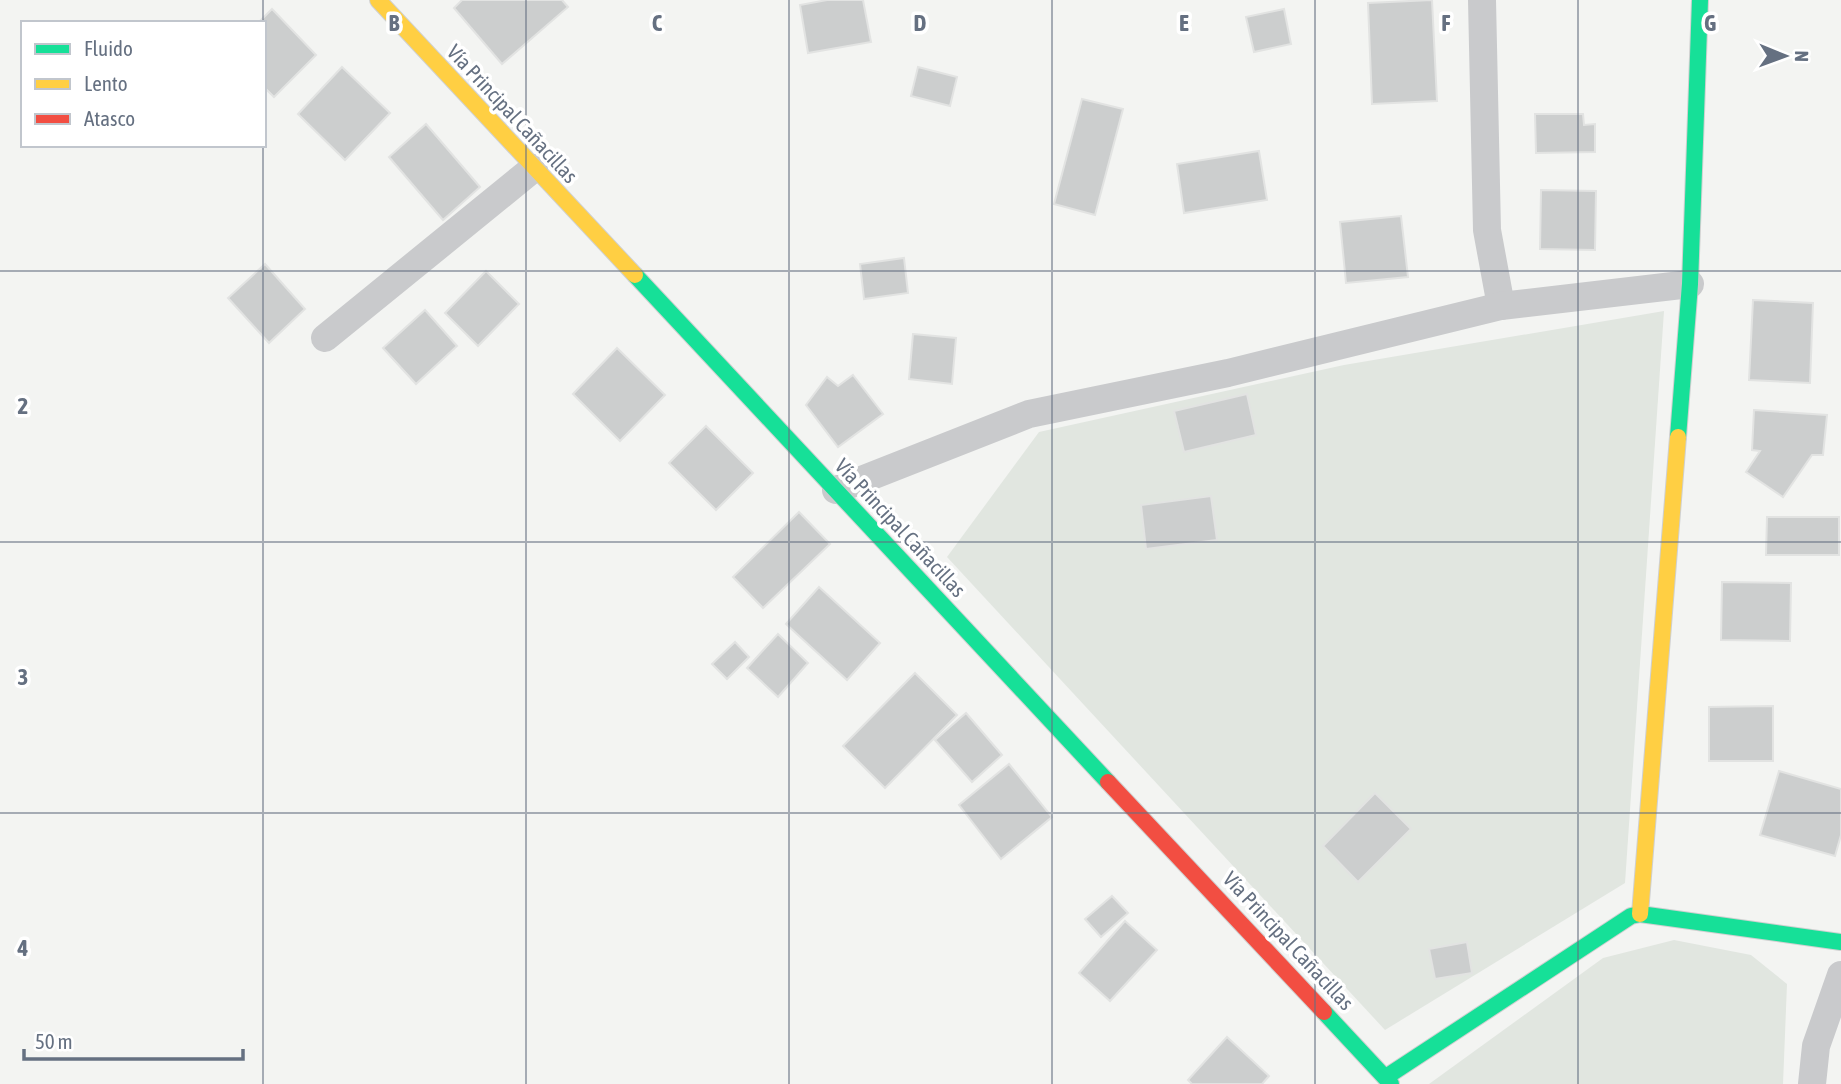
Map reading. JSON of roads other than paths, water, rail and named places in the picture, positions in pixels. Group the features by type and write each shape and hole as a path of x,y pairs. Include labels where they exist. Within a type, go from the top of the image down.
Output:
{"street":[{"name":"Vía Principal Cañacillas","path":"378,0 1389,1081"},
{"path":"1482,0 1487,230 1502,306"},
{"path":"1640,915 1690,284 1700,0"},
{"path":"325,338 534,168"},
{"path":"836,490 1029,414 1228,373 1502,306 1690,284"},
{"path":"1389,1081 1631,916 1841,942"},
{"path":"1812,1084 1816,1046 1841,975"}]}
